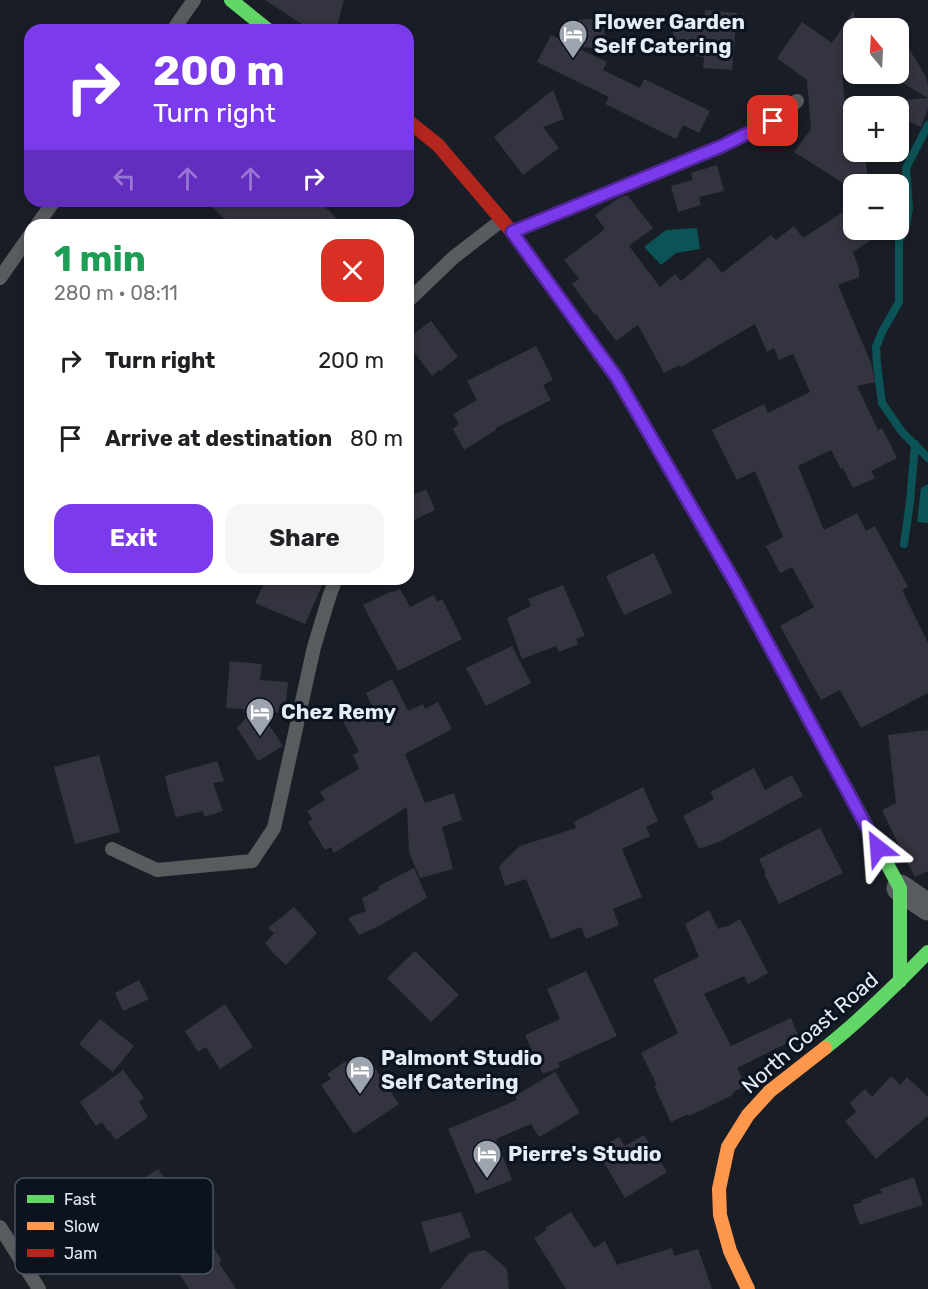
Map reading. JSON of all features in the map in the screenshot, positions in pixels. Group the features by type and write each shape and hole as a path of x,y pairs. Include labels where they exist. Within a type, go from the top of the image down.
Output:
{"street":[{"path":"231,0 261,24"},
{"path":"414,126 438,145 512,232 617,378 737,586 900,888 902,913 900,981"},
{"path":"900,888 928,907"},
{"name":"North Coast Road","path":"748,1289 730,1251 720,1215 719,1189 728,1147 748,1115 770,1091 842,1035 928,952"}],"lane":[{"path":"177,24 194,0"},
{"path":"512,232 722,146 773,121 796,101"},
{"path":"414,295 454,257 502,220"},
{"path":"0,278 24,244"},
{"path":"112,849 157,870 252,861 274,828 314,647 334,585"},
{"path":"0,1227 15,1251"},
{"path":"30,1274 39,1289"}],"water":[{"path":"697,228 700,249 676,253 661,265 644,247 666,230"},
{"path":"928,484 928,523 917,522 921,488"}],"building":[{"path":"265,0 344,0 338,24 302,24"},
{"path":"705,10 737,13 732,70 703,68 704,57 671,54 674,19 704,21"},
{"path":"602,18 607,49 580,47 578,20"},
{"path":"802,22 832,43 843,26 843,162 866,162 867,174 843,174 843,183 794,152 811,129 807,80 777,58"},
{"path":"551,35 607,62 603,70 640,88 644,79 710,111 699,133 683,125 676,139 605,104 609,97 537,62"},
{"path":"909,48 926,77 928,98 904,84 909,84"},
{"path":"553,90 564,119 543,127 559,148 523,175 494,137"},
{"path":"928,98 928,109 921,127 909,121 909,100"},
{"path":"717,165 724,191 699,197 701,205 678,212 671,186 693,180 691,173"},
{"path":"627,195 653,228 629,246 660,287 675,274 681,281 709,257 722,273 771,235 776,240 794,226 803,238 843,212 843,240 872,240 853,252 859,269 859,277 838,285 871,363 875,382 857,386 878,430 882,428 897,458 871,471 875,478 853,488 831,450 798,466 824,530 857,513 866,531 875,526 908,587 902,590 928,643 928,693 861,728 840,690 821,700 780,626 814,607 792,567 780,573 766,546 783,537 755,471 737,480 712,430 764,404 768,413 810,392 793,354 779,360 774,348 767,352 755,324 681,367 680,365 664,373 638,325 616,341 572,284 579,279 564,260 605,229 595,215 617,199"},
{"path":"212,207 325,207 337,219 225,219"},
{"path":"431,321 458,357 432,376 414,352 414,334"},
{"path":"536,346 553,380 543,385 551,400 496,428 464,450 453,429 459,424 453,414 477,400 467,381"},
{"path":"426,489 435,510 414,520 414,494"},
{"path":"654,553 672,593 624,615 606,576"},
{"path":"263,585 322,585 305,624 255,603"},
{"path":"563,585 585,636 576,639 578,644 559,652 556,646 522,659 507,618 531,606 528,599"},
{"path":"400,589 410,607 434,595 437,602 442,599 462,639 398,671 363,605"},
{"path":"512,646 531,683 486,706 466,668"},
{"path":"230,661 262,664 260,680 288,682 285,713 260,711 283,746 258,761 237,728 253,710 226,708"},
{"path":"392,679 408,711 423,704 425,709 438,702 452,729 405,754 425,803 454,793 462,820 442,827 453,869 420,878 409,852 407,807 334,853 331,847 325,850 308,822 312,819 307,811 325,800 320,792 359,769 353,755 359,752 343,721 372,706 366,693"},
{"path":"928,730 928,871 915,877 882,810 896,803 888,735"},
{"path":"99,755 120,832 75,844 54,767"},
{"path":"217,761 224,781 213,783 223,811 204,817 203,811 176,817 165,776"},
{"path":"754,768 765,790 792,775 803,796 721,841 699,849 683,816 714,799 710,792"},
{"path":"643,787 658,821 646,827 650,836 622,849 642,897 613,909 619,925 586,939 581,927 551,939 526,879 505,886 499,866 520,846 576,828 574,822"},
{"path":"820,828 843,873 779,904 759,859"},
{"path":"414,868 427,898 359,935 348,918 366,911 362,898 379,889 379,886"},
{"path":"294,907 317,933 286,965 265,943 274,933 268,928"},
{"path":"709,910 718,929 740,919 768,973 748,984 744,976 704,994 731,1046 791,1018 799,1037 737,1068 745,1084 732,1093 733,1095 671,1122 654,1086 657,1085 641,1053 678,1033 653,979 699,957 685,924"},
{"path":"415,951 459,995 431,1022 387,978"},
{"path":"586,971 617,1036 558,1063 560,1067 543,1074 525,1035 560,1019 547,989"},
{"path":"139,980 149,999 123,1011 115,993"},
{"path":"225,1004 253,1047 220,1069 206,1047 198,1052 185,1031"},
{"path":"100,1019 134,1046 113,1072 79,1044"},
{"name":"Palmont Studio Self Catering","path":"367,1056 399,1104 354,1134 321,1085 331,1079 327,1074 346,1061 350,1067"},
{"path":"123,1070 144,1098 139,1102 148,1117 116,1140 102,1122 96,1126 80,1102"},
{"path":"555,1072 580,1113 539,1137 531,1124 496,1139 512,1180 476,1194 448,1129 517,1100 515,1096"},
{"path":"891,1076 900,1085 907,1077 928,1097 928,1116 876,1159 845,1121 856,1112 850,1103 865,1089 872,1097"},
{"path":"644,1135 667,1172 625,1198 597,1150 619,1137 625,1146"},
{"path":"158,1169 164,1178 144,1178"},
{"path":"914,1177 923,1205 860,1225 853,1205 882,1193 880,1189"},
{"path":"461,1212 471,1237 430,1253 421,1222"},
{"path":"571,1212 594,1248 605,1241 617,1265 672,1248 674,1256 698,1249 712,1289 566,1289 534,1238 547,1230 545,1228"},
{"path":"213,1247 222,1261 219,1263 236,1289 189,1289 179,1274 213,1274"},
{"path":"485,1250 507,1269 509,1289 440,1289 469,1253"}],"waterway":[{"path":"928,125 906,168 909,208 906,226 899,241 899,302 876,347 882,403 902,432 928,458"},
{"path":"904,544 915,444"}],"traffic: fast":[{"path":"231,0 261,24"},
{"path":"801,705 900,888 900,981"},
{"path":"825,1048 878,1002 928,952"}],"traffic: slow":[{"path":"598,352 617,378 737,586 801,705"},
{"path":"748,1289 730,1251 720,1215 719,1189 728,1147 748,1115 770,1091 825,1048"}],"traffic: jam":[{"path":"414,126 438,145 512,232 598,352"}],"place":[{"name":"Flower Garden Self Catering","path":"573,60"},
{"name":"Chez Remy","path":"260,738"},
{"name":"Palmont Studio Self Catering","path":"360,1096"},
{"name":"Pierre's Studio","path":"487,1180"}],"route":[{"path":"773,121 722,146 512,232 617,378 737,586 878,848"}]}
